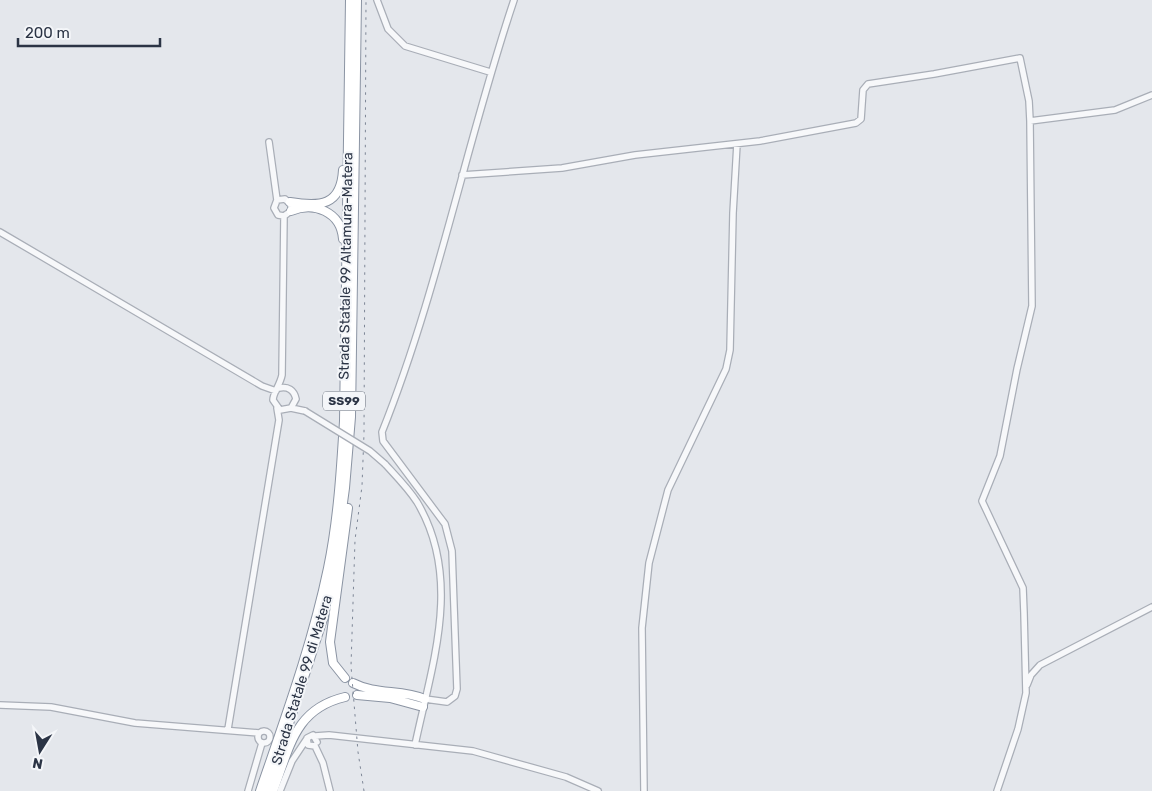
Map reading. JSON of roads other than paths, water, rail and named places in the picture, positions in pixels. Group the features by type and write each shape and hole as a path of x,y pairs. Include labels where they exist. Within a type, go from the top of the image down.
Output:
{"highway":[{"name":"Strada Statale 99 Altamura-Matera","path":"260,791 304,663 328,568 340,488 345,342 350,0"},
{"name":"Strada Statale 99 di Matera","path":"267,791 309,666 334,568 346,488 351,417 356,0"},
{"path":"288,210 324,203 337,194 341,187 350,28"},
{"path":"288,210 302,207 315,208 325,211 339,224 343,240 345,342"},
{"path":"345,678 333,664 330,642 347,518 351,467 351,417"},
{"path":"353,683 371,690 409,694 424,703"},
{"path":"358,695 424,703"},
{"path":"273,791 301,722 318,706 345,697"}],"street":[{"path":"377,0 388,29 405,46 490,72"},
{"path":"424,703 447,702 455,696 457,688 452,551 446,524 383,442 382,432 404,376 490,72 514,0"},
{"path":"462,175 562,168 635,155 737,144 858,122 862,117 863,90 868,84 1020,58 1029,101 1030,121 1032,306 1017,369 1000,456 982,502 1023,588 1026,687"},
{"path":"1030,121 1115,110 1152,95"},
{"path":"269,142 277,200 274,205 274,211 278,215 288,210"},
{"path":"644,791 642,628 648,563 668,490 726,369 730,350 733,213 737,144"},
{"path":"273,398 278,390 282,375 288,210 285,199 277,200"},
{"path":"0,232 262,386 278,390 287,388"},
{"path":"282,375 287,388 293,392 305,411 370,451 385,464 408,490 425,518 435,544 442,572 441,619 414,745"},
{"path":"228,729 279,420 273,398 262,386"},
{"path":"279,420 296,399"},
{"path":"277,408 305,411"},
{"path":"998,791 1018,729 1026,687 1031,675 1040,665 1152,607"},
{"path":"0,705 51,707 135,723 228,729 258,733 264,731 269,734 268,741 262,743"},
{"path":"258,733 258,739 262,743"},
{"path":"280,791 297,752 312,742 329,735 474,751 566,777 598,791"},
{"path":"312,742 323,763 330,791"},
{"path":"248,791 262,743"}],"railway":[{"path":"364,791 358,752 351,666 355,540 362,486 364,434 366,0"}]}
